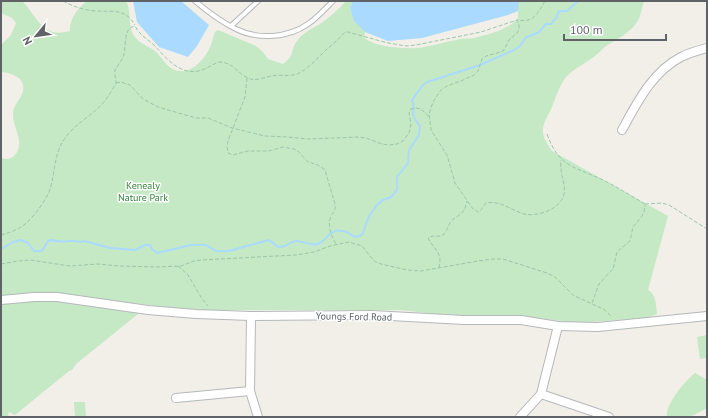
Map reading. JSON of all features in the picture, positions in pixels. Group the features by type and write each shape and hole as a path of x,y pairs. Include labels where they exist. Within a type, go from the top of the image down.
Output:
{"street":[{"path":"622,130 648,86 663,69 681,56 707,48"},
{"name":"Youngs Ford Road","path":"1,300 34,297 57,297 148,310 210,314 251,316 372,315 464,320 521,320 558,326 598,327 707,316"},
{"path":"251,316 250,391 258,417"},
{"path":"520,417 541,394 558,326"},
{"path":"176,398 250,391"},
{"path":"541,394 609,417"}],"lane":[{"path":"195,1 212,15 238,30 251,34 268,36 281,35 295,31 307,25 319,16 333,1"},
{"path":"231,26 258,1"}],"path":[{"path":"63,1 78,8 97,11 116,11 127,15 141,36 151,42 177,67 190,71 197,71 219,62 223,62 228,63 247,78 256,80 278,75 296,75 316,60 346,32 405,46 416,45 481,32 517,20 530,20 536,15 545,1"},
{"path":"517,20 519,30 509,40 504,50 486,56 482,59 478,71 440,91 433,102 429,117 431,130 447,155 455,182 473,210 478,212 486,202 498,203 525,214 541,213 559,204 564,192 561,160"},
{"path":"1,235 19,229 29,221 48,195 51,188 56,158 64,139 74,127 94,113 105,102 116,83 115,71 123,57 126,35 129,29 135,26"},
{"path":"247,78 245,97 232,128 227,151 230,154 237,154 248,151 269,151 283,147 298,151 308,162 318,165 325,170 336,209 332,215 329,227 336,245"},
{"path":"116,83 121,82 130,85 143,99 158,107 196,118 208,118 232,128 265,136 308,139 359,137 389,145 403,141 409,133 411,124 409,113 411,109 415,108 422,110 429,117"},
{"path":"547,134 551,146 561,160 580,171 601,179 645,204 662,203 669,205 707,229"},
{"path":"439,268 441,260 440,255 428,238 431,236 443,235 451,221 464,212 467,201"},
{"path":"592,303 599,284 613,269 617,252 630,241 633,227 644,212 645,204"},
{"path":"1,264 18,260 30,260 70,266 98,264 133,267 178,266 201,260 262,258 305,254 349,242 362,246 374,261 407,270 421,271 485,260 503,260 547,273 555,277 579,299 592,303 605,310 618,325"},
{"path":"178,266 192,281 198,293 208,306 210,314"}],"green space":[{"name":"Kenealy Nature Park","path":"1,1 22,1 42,25 53,32 61,33 70,31 71,22 75,14 87,1 126,1 129,9 131,28 135,37 155,51 169,67 175,70 185,71 195,66 207,54 215,32 218,30 256,46 268,59 283,64 290,57 295,44 302,35 327,19 346,1 353,1 350,9 355,21 365,32 364,37 368,40 389,47 417,48 460,39 474,38 504,29 518,18 518,1 644,1 638,20 631,29 606,46 595,56 573,70 567,76 560,87 545,121 543,126 543,135 552,151 668,216 648,290 653,294 657,314 647,318 577,323 513,315 454,316 400,310 179,310 176,308 133,303 138,314 76,364 72,370 15,415 9,412 9,417 1,417 1,158 10,158 15,155 18,150 19,140 13,114 14,108 22,94 23,84 14,75 1,72 1,45 11,35 16,23 12,18 1,13"},
{"path":"707,335 707,358 700,359 697,337"},
{"path":"695,373 707,380 707,408 690,417 667,417 667,412 672,399 686,381"},
{"path":"74,402 85,402 86,417 75,417"}],"water":[{"path":"133,1 181,1 209,25 197,46 188,57 159,47 137,22"},
{"path":"353,1 519,2 518,11 508,15 422,38 388,41 365,32 354,21 350,8"}],"waterway":[{"path":"1,249 13,242 21,240 28,243 34,251 42,251 48,241 53,240 59,242 84,241 110,248 135,250 145,245 150,245 157,253 191,245 206,245 216,251 229,251 269,240 279,247 296,241 318,244 336,231 346,232 355,237 362,235 369,216 377,205 383,200 391,197 397,190 397,177 408,163 409,150 419,135 420,126 413,114 414,106 412,100 423,85 427,82 480,65 514,50 520,46 525,38 539,32 546,24 551,24 559,11 567,11 578,1"}]}
